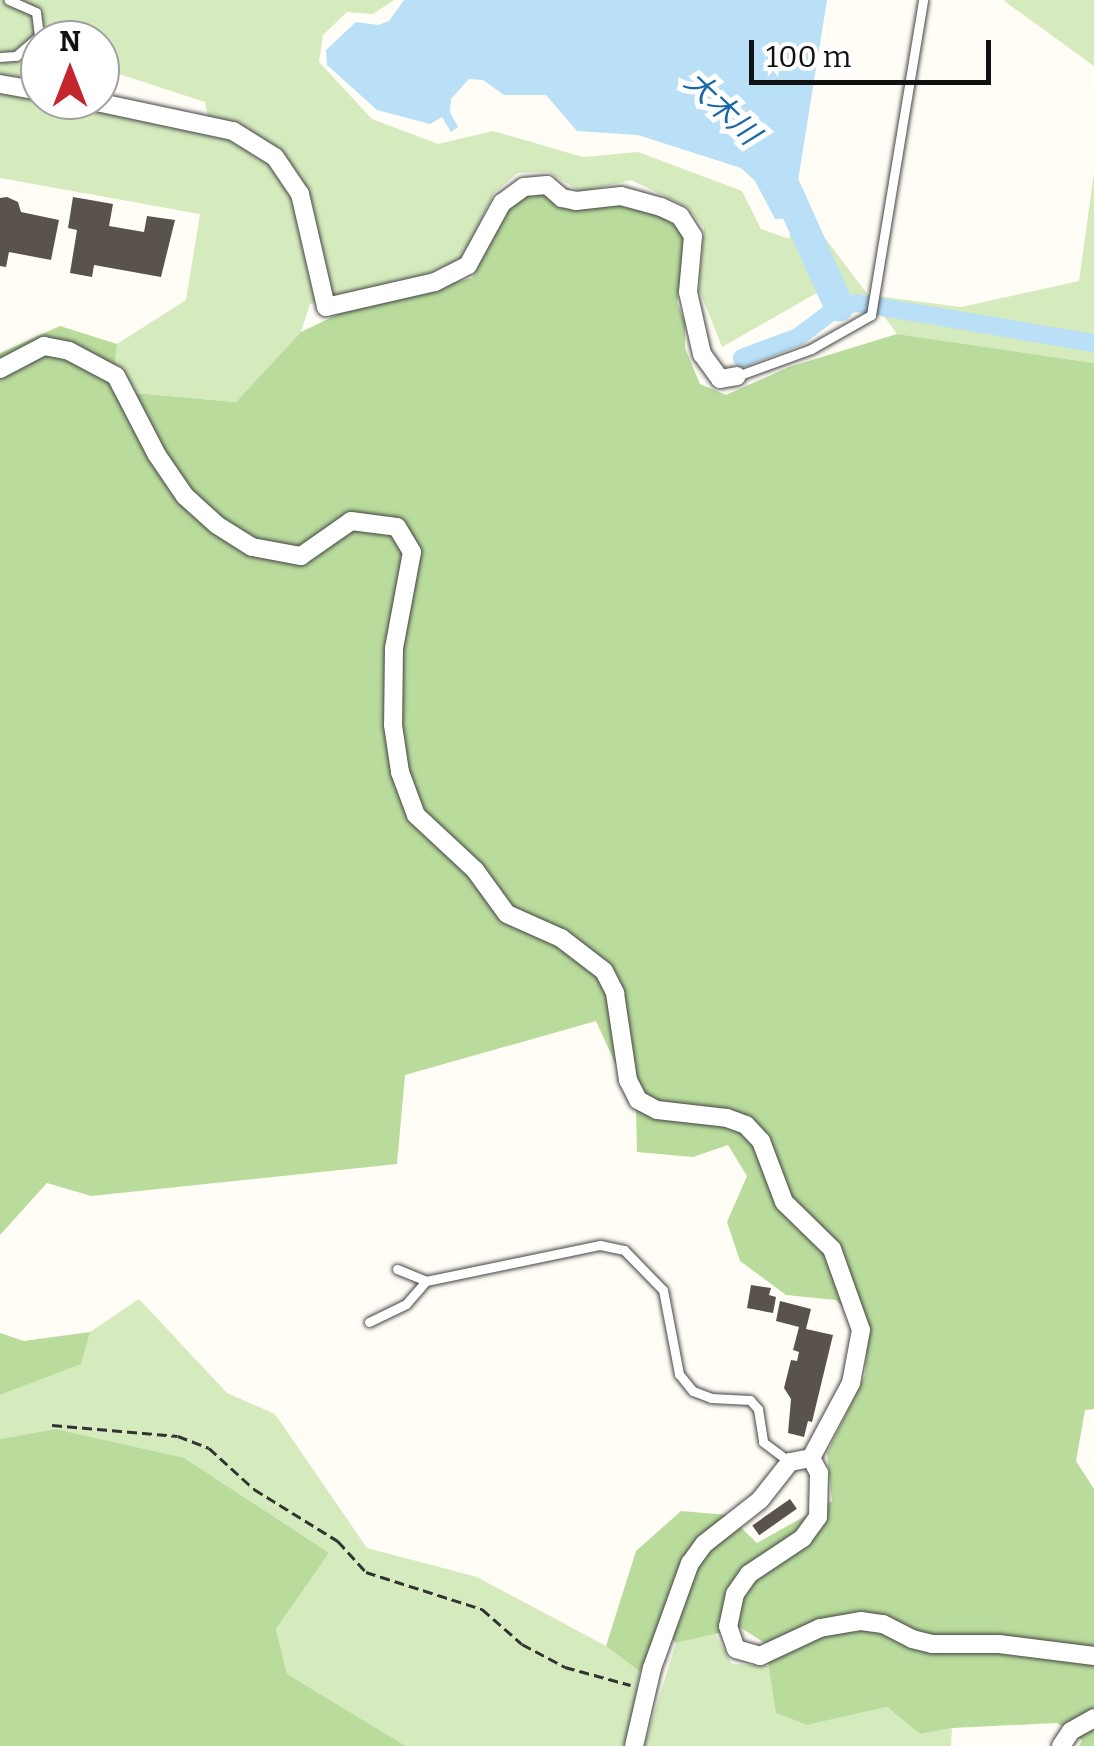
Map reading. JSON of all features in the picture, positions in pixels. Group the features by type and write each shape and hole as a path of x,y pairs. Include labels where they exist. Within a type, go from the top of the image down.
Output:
{"street":[{"path":"120,107 233,130 275,157 300,194 326,308 366,294 435,282 468,265 502,203 524,187 547,185 562,198 620,196 661,207 680,216 693,236 688,292 702,354 720,379 738,376"},
{"path":"0,368 44,346 69,351 116,376 157,455 185,496 217,525 252,547 302,556 350,521 397,527 412,552 394,648 393,726 400,772 416,814 475,870 507,914 560,938 604,971 615,993 628,1080 638,1100 657,1110 726,1118 746,1125 760,1141 784,1202 832,1249 858,1314 860,1346 844,1400 810,1458 790,1462 760,1500 704,1544 690,1563 646,1690 634,1746"},
{"path":"810,1458 819,1473 818,1516 803,1538 749,1574 735,1594 728,1626 736,1649 760,1656 820,1628 861,1621 883,1624 932,1644 999,1644 1094,1656"},
{"path":"1061,1746 1071,1731 1094,1718"}],"lane":[{"path":"0,57 16,56 40,36 36,12 9,0"},
{"path":"738,376 812,349 871,315 923,0"},
{"path":"397,1269 426,1281 600,1245 624,1250 663,1290 679,1374 693,1391 711,1398 750,1400 758,1409 763,1442 790,1462"},
{"path":"369,1322 406,1304 426,1281"}],"path":[{"path":"52,1425 178,1436 209,1448 254,1489 338,1541 366,1572 482,1609 522,1644 566,1667 646,1690"}],"green space":[{"path":"0,0 394,0 373,14 347,12 323,35 319,62 372,119 438,144 493,131 583,157 638,152 742,191 761,229 789,239 797,201 868,295 815,294 722,347 699,289 704,228 687,207 631,180 581,192 548,172 518,173 494,193 462,259 425,275 310,304 301,332 236,402 112,391 117,344 186,300 200,214 0,178 0,91 20,95 20,120 120,120 120,115 211,134 205,102 120,75 120,20 20,20 20,77 0,75"},
{"path":"1003,0 1094,0 1094,66"},
{"path":"1094,172 1094,363 897,334 868,295 961,307 1079,281"},
{"path":"543,193 561,208 622,205 658,214 682,230 684,250 677,303 685,322 685,348 700,384 726,395 789,367 897,334 1094,363 1094,1409 1085,1410 1076,1461 1094,1489 1094,1746 1079,1746 1082,1740 1057,1723 952,1728 920,1734 887,1707 807,1725 776,1713 765,1643 741,1628 676,1643 660,1629 640,1672 606,1646 636,1551 681,1511 728,1515 757,1543 832,1501 827,1453 865,1376 868,1333 836,1300 786,1295 740,1261 727,1222 747,1176 728,1145 693,1157 637,1152 636,1109 596,1021 405,1075 397,1164 91,1196 47,1183 0,1235 0,353 60,326 117,344 112,391 236,402 301,332 347,310 472,278 509,209 527,194"},
{"path":"139,1299 227,1393 275,1414 367,1548 477,1577 606,1646 640,1672 627,1746 406,1746 287,1674 276,1629 329,1553 55,1429 0,1439 0,1395 80,1364 90,1332"},
{"path":"90,1332 81,1364 0,1395 0,1333 24,1341"},
{"path":"55,1429 184,1458 329,1553 276,1629 287,1674 406,1746 0,1746 0,1439"},
{"path":"715,1634 732,1664 769,1666 777,1713 807,1725 887,1707 920,1734 952,1728 951,1746 644,1746 676,1643"}],"water":[{"path":"404,0 827,0 792,218 775,219 755,181 741,168 638,135 577,131 546,95 504,95 483,80 469,79 451,99 450,112 458,127 451,132 442,117 430,124 377,110 327,65 326,50 356,22 378,25 389,21"}],"building":[{"path":"73,197 113,204 109,226 144,232 147,216 175,220 161,277 94,265 92,277 70,273 77,230 68,228"},
{"path":"0,198 18,202 21,212 59,220 51,260 9,252 6,267 0,266"},
{"path":"751,1285 771,1288 769,1295 776,1297 773,1313 747,1308"},
{"path":"780,1301 811,1309 806,1329 833,1335 812,1422 808,1421 804,1437 788,1433 791,1399 784,1388 791,1360 797,1361 799,1352 793,1350 799,1327 776,1321"},
{"path":"790,1499 797,1509 759,1535 752,1525"}],"waterway":[{"name":"大木川","path":"776,166 839,306"},
{"name":"大木川","path":"742,358 798,337 839,306 857,303 1094,343"}]}
